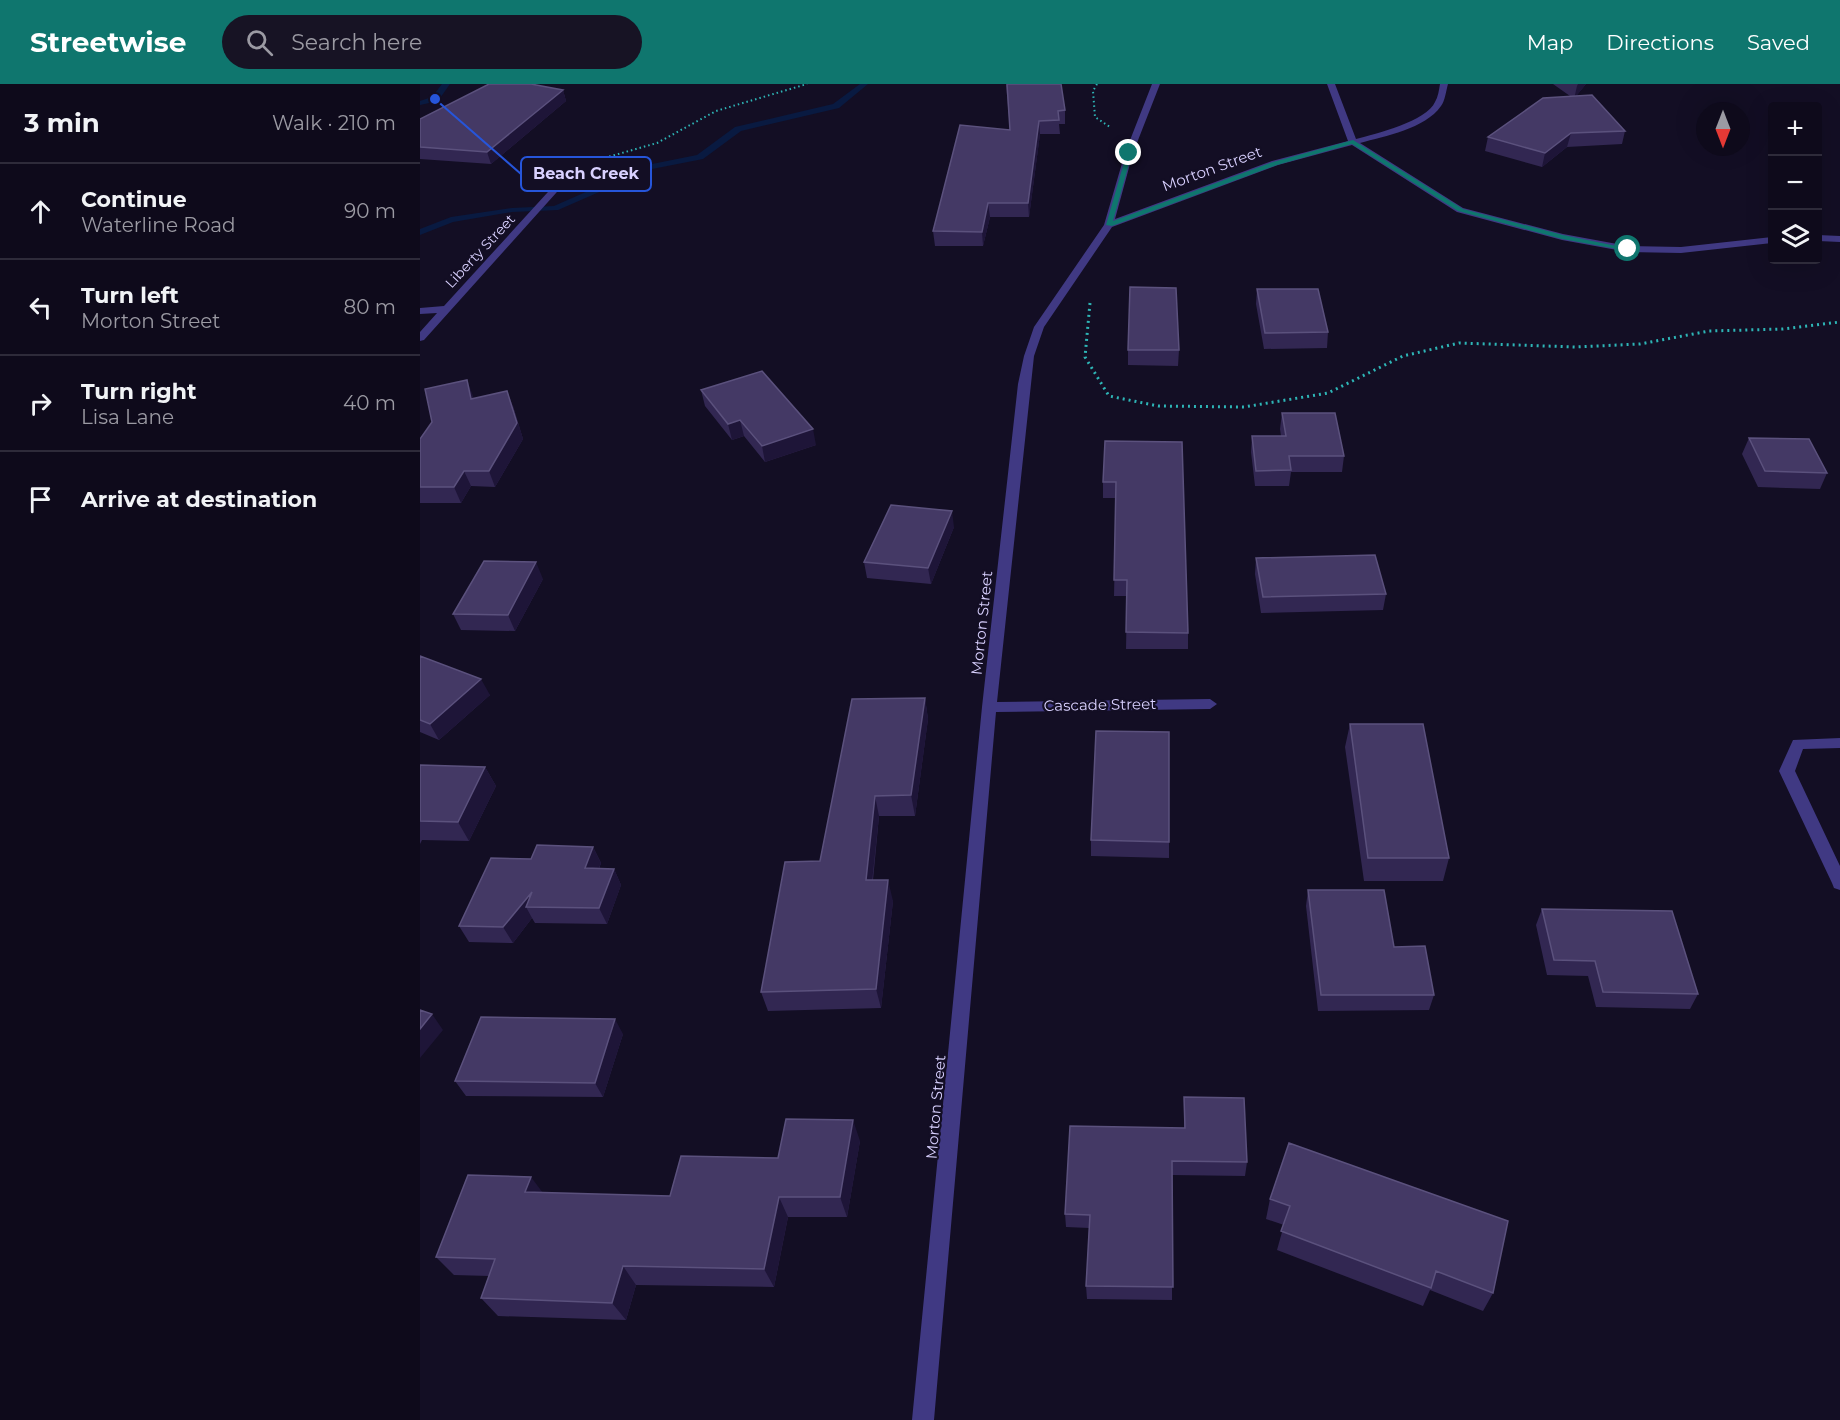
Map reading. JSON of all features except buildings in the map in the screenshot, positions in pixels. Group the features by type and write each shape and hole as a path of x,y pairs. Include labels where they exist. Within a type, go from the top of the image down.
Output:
{"street":[{"path":"1109,225 1129,153 1156,84"},
{"path":"1331,84 1353,142 1460,210 1562,237 1628,249 1681,250 1768,241"},
{"name":"Morton Street","path":"923,1420 989,707 1029,356 1039,327 1109,225 1275,163 1391,132 1430,114 1439,104 1444,84"},
{"name":"Liberty Street","path":"420,338 561,183"},
{"path":"1822,238 1840,239"},
{"path":"420,310 444,309"},
{"name":"Cascade Street","path":"989,707 1210,704"},
{"path":"1840,743 1798,744 1787,771 1840,883"}],"path":[{"path":"561,183 584,164 657,143 716,111 807,84"},
{"path":"1097,84 1093,90 1095,117 1116,131 1129,153"},
{"path":"1090,301 1086,357 1109,396 1158,406 1244,407 1328,393 1402,356 1459,343 1575,347 1640,344 1709,331 1784,329 1840,322"}],"waterway":[{"path":"420,103 435,99 446,84"},
{"path":"420,232 451,220 512,210 555,208 650,167 700,157 738,129 836,106 864,84"}],"place":[{"name":"Beach Creek","path":"435,99"}],"route":[{"path":"1129,153 1109,225 1275,163 1353,142 1460,210 1562,237 1628,249"}]}
